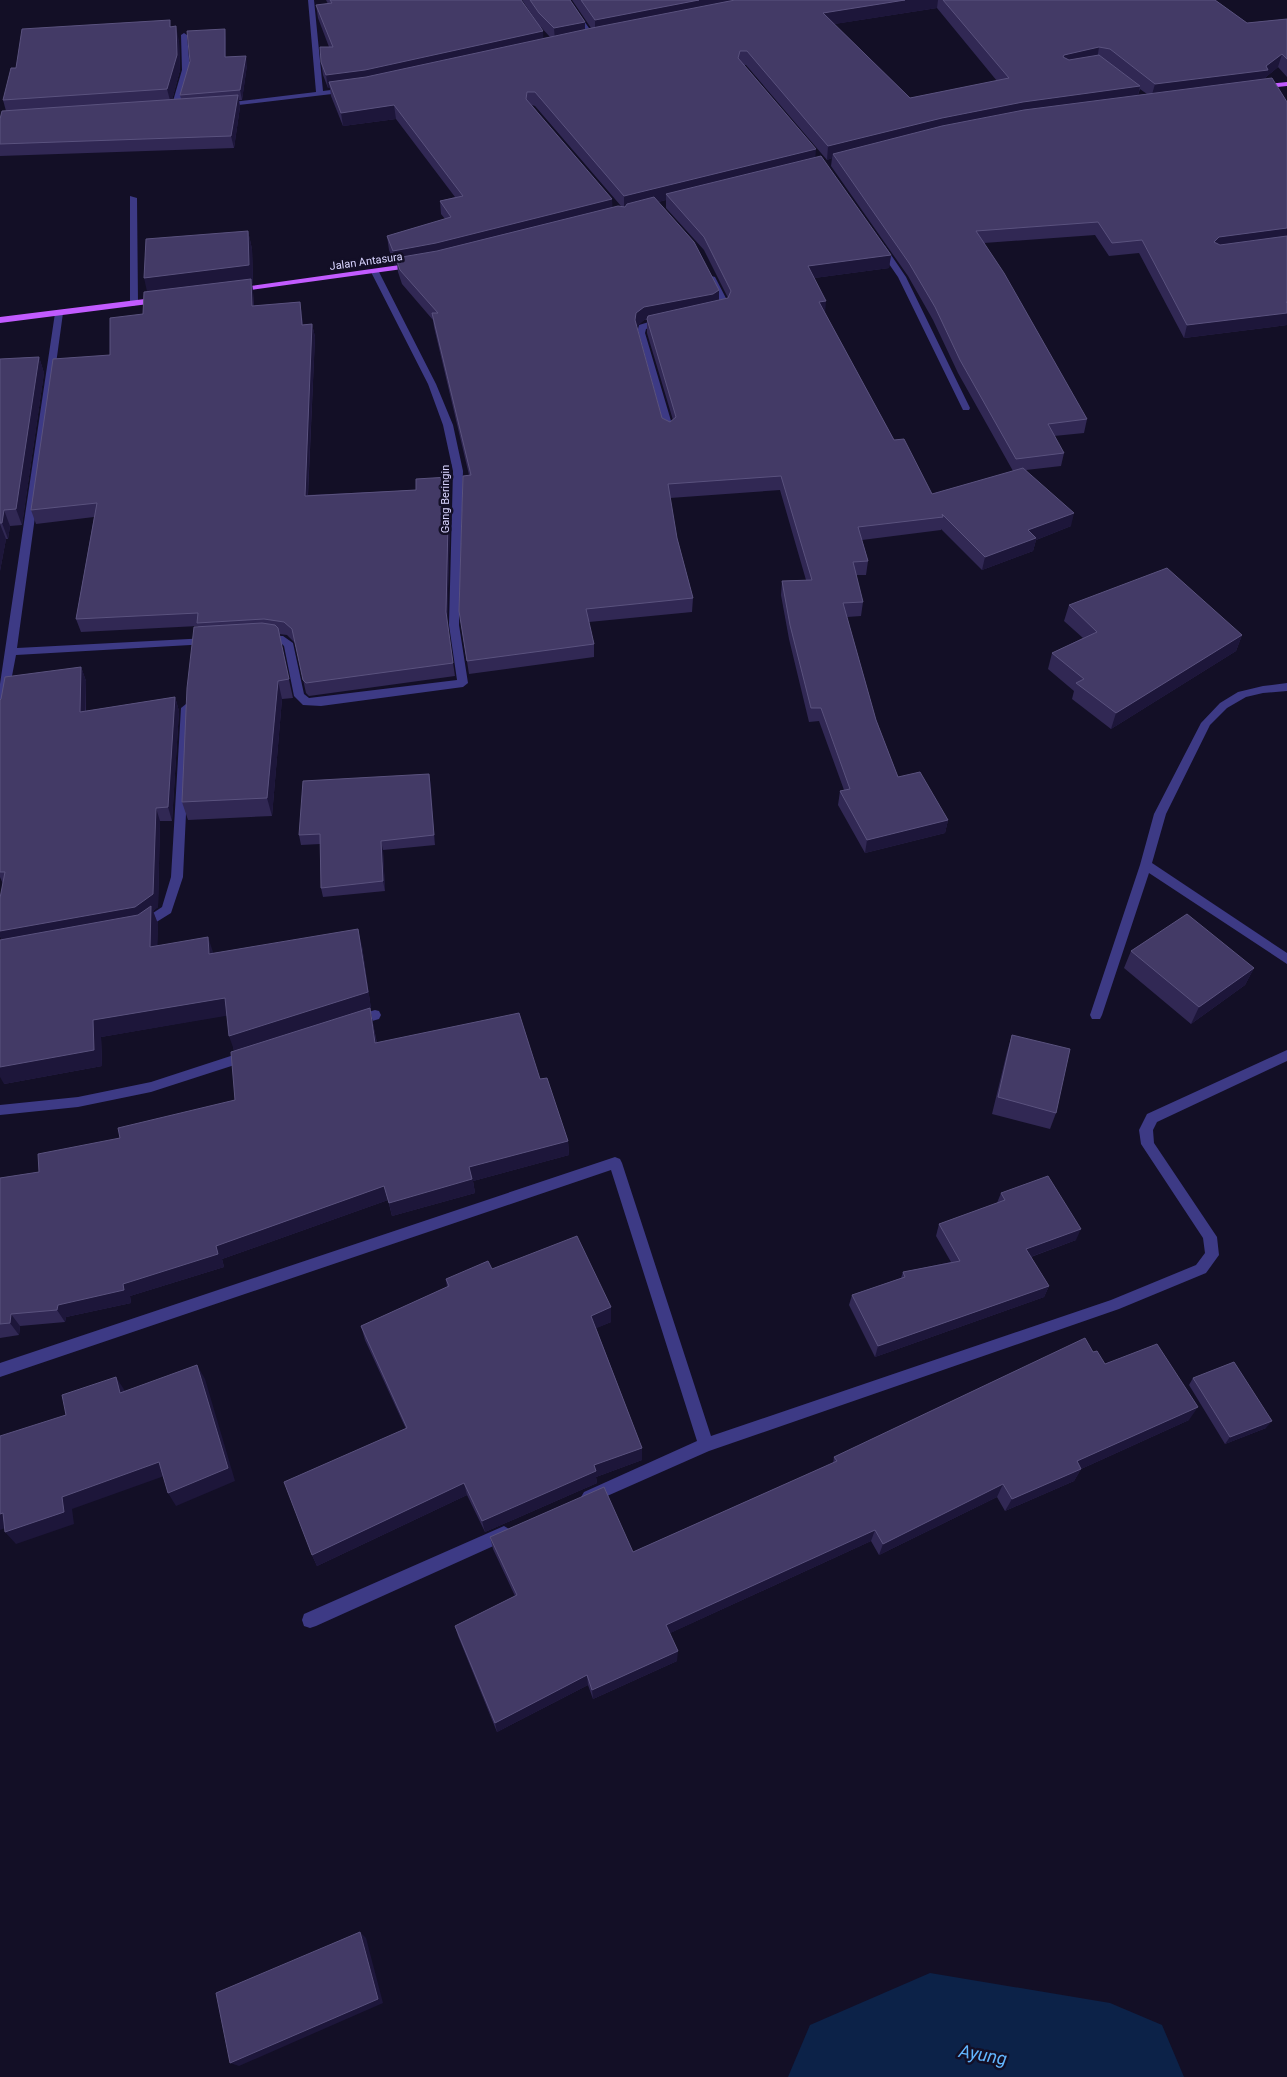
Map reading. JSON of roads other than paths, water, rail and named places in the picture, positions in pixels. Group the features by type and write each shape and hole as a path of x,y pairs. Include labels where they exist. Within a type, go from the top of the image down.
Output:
{"main road":[{"path":"1252,88 1287,84"},
{"name":"Jalan Antasura","path":"230,290 375,272 420,264"},
{"path":"0,320 172,298"}],"street":[{"path":"311,0 320,94"},
{"path":"567,0 592,37"},
{"path":"175,108 186,70 184,35"},
{"path":"582,40 602,35"},
{"path":"212,105 249,103 358,88"},
{"path":"167,108 185,107"},
{"path":"133,198 134,303"},
{"path":"874,237 902,277 966,408"},
{"path":"705,313 724,308 725,304 707,269"},
{"name":"Gang Beringin","path":"248,638 267,637 283,640 289,645 299,696 307,702 321,702 463,683 454,625 458,471 454,452 448,425 432,384 375,272"},
{"path":"0,713 11,652 59,313"},
{"path":"669,431 642,333 642,327 647,324 676,318"},
{"path":"11,652 220,640"},
{"path":"1096,1015 1146,865 1160,814 1206,723 1228,701 1256,689 1287,687"},
{"path":"134,928 144,926 168,910 173,897 177,877 186,708"},
{"path":"1146,865 1287,960"},
{"path":"339,1026 375,1015"},
{"path":"0,1110 78,1102 152,1087 258,1053"},
{"path":"571,1505 706,1445 1114,1305 1201,1269 1212,1255 1210,1236 1148,1144 1146,1130 1152,1118 1287,1055"},
{"path":"0,1370 615,1163 706,1445"},
{"path":"310,1620 517,1528"}],"waterway":[{"name":"Ayung","path":"862,2077 930,2046 1110,2077"}]}
